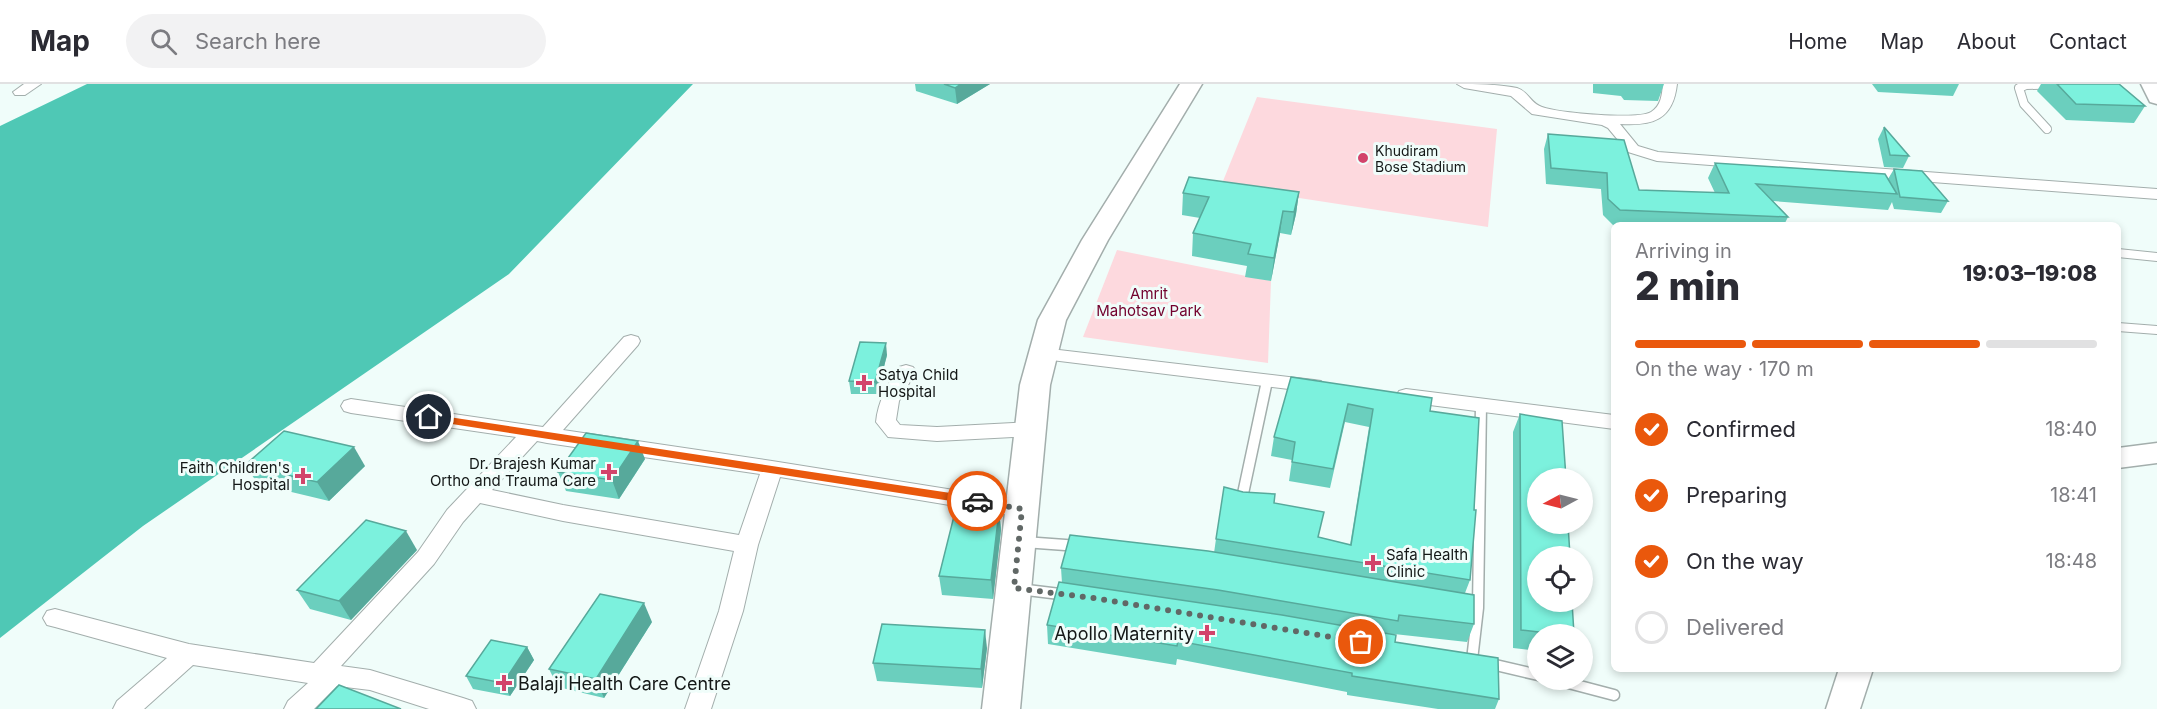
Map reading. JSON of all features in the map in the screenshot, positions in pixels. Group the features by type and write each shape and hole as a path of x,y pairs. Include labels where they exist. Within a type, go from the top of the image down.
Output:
{"main road":[{"path":"1001,709 1035,385 1052,320 1095,240 1191,84"},
{"path":"2151,84 2157,98"},
{"path":"2121,458 2157,453"},
{"path":"1843,709 1855,672"}],"street":[{"path":"20,92 34,84"},
{"path":"1464,84 1515,92 1521,95 1530,108 1537,111 1635,120 1655,118 1661,113 1670,95 1670,84"},
{"path":"1598,118 1613,125 1633,149 1657,156 2157,195"},
{"path":"297,709 426,558 455,516 475,494 588,387 631,341"},
{"path":"1042,354 1339,389"},
{"path":"906,371 889,401 886,412 886,422 895,432 946,434 1031,429"},
{"path":"1386,394 1611,422"},
{"path":"351,406 772,468 1022,509"},
{"path":"698,709 731,611 747,545 772,468"},
{"path":"475,494 563,513 747,545"},
{"path":"55,618 189,654 370,680 463,709"},
{"path":"126,709 189,654"}],"lane":[{"path":"2047,129 2022,101 2018,94 2019,88 2026,85 2076,84"},
{"path":"2121,253 2157,257"},
{"path":"2121,327 2157,330"},
{"path":"1241,503 1267,381"},
{"path":"1472,660 1481,405"},
{"path":"1018,542 1086,547"},
{"path":"1014,588 1082,597"},
{"path":"1460,658 1527,672"},
{"path":"1593,689 1614,695"}],"green space":[{"name":"Khudiram Bose Stadium","path":"1257,97 1497,129 1488,227 1221,186"},
{"name":"Amrit Mahotsav Park","path":"1117,250 1271,281 1268,363 1083,337"}],"shaded area":[{"path":"87,84 693,84 509,274 143,526 0,638 0,126"}],"building":[{"path":"944,84 961,84 955,88"},
{"path":"2057,84 2119,84 2145,106 2076,104"},
{"path":"1884,127 1909,156 1890,155"},
{"path":"1548,134 1624,140 1639,190 1729,193 1715,163 1885,174 1897,194 1756,184 1788,217 1620,210 1608,199 1607,173 1551,168"},
{"path":"1894,169 1922,171 1948,201 1900,197"},
{"path":"1189,177 1299,192 1294,212 1283,211 1274,258 1248,254 1251,244 1193,233 1209,197 1183,193"},
{"path":"860,342 886,343 875,382 849,381"},
{"path":"1291,377 1432,398 1430,411 1479,418 1474,510 1476,510 1470,580 1216,539 1224,487 1243,492 1275,494 1274,503 1324,512 1318,537 1351,545 1373,409 1348,404 1333,469 1292,462 1295,442 1274,437"},
{"path":"1520,414 1562,421 1565,468 1527,468 1527,534 1569,534 1569,546 1527,546 1527,612 1573,612 1573,624 1527,624 1527,631 1521,630"},
{"path":"284,431 354,447 317,482 245,465"},
{"path":"586,433 638,441 612,480 558,472"},
{"path":"956,508 999,511 991,580 939,576"},
{"path":"366,520 406,531 339,601 297,590"},
{"path":"1070,535 1208,551 1474,595 1474,624 1399,615 1398,621 1218,590 1061,568"},
{"path":"1059,582 1282,615 1396,635 1395,642 1498,658 1499,699 1352,676 1352,673 1178,641 1177,646 1047,625"},
{"path":"600,594 644,603 596,679 549,669"},
{"path":"882,624 985,630 981,669 873,663"},
{"path":"491,640 527,647 503,683 466,676"},
{"path":"339,685 401,709 316,709"}],"way so far":[{"path":"977,501 1022,509 1014,588 1093,598 1361,642"}],"place":[{"name":"Khudiram Bose Stadium","path":"1363,158"},
{"name":"Satya Child Hospital","path":"864,383"},
{"name":"Dr. Brajesh Kumar Ortho and Trauma Care","path":"609,472"},
{"name":"Faith Children's Hospital","path":"303,476"},
{"name":"Safa Health Clinic","path":"1373,563"},
{"name":"Apollo Maternity","path":"1207,633"},
{"name":"Balaji Health Care Centre","path":"504,683"}],"route":[{"path":"429,417 977,501"}]}
